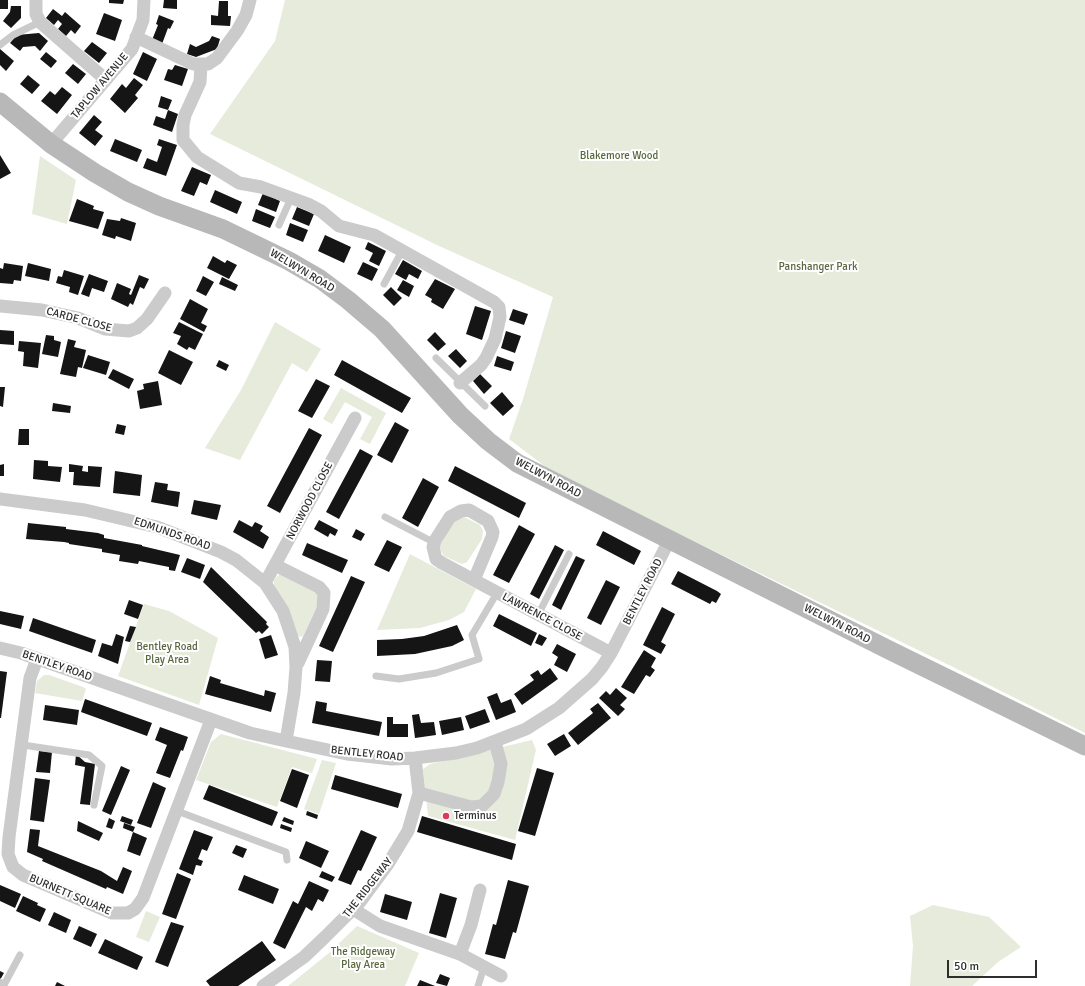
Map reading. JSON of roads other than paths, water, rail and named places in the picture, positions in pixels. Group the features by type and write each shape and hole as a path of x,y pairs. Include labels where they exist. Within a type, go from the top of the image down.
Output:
{"main road":[{"name":"WELWYN ROAD","path":"0,102 26,125 52,144 95,173 128,192 159,206 223,229 289,261 320,279 348,300 382,330 460,415 494,446 517,463 891,651 1085,746"}],"street":[{"path":"36,0 36,14 40,22 105,79"},
{"name":"TAPLOW AVENUE","path":"52,144 105,79 132,49 143,20 144,0"},
{"path":"136,37 176,57 201,65 217,58 226,47 246,15 250,0"},
{"path":"201,65 200,82 185,116 183,140 197,157 239,183 261,188 291,198 321,211 339,226 374,235 494,302 499,307 500,318 495,339 486,358 481,365 460,384"},
{"name":"CARDE CLOSE","path":"0,306 42,310 78,318 105,329 129,331 138,328 147,319 165,292"},
{"name":"NORWOOD CLOSE","path":"264,583 355,418"},
{"name":"EDMUNDS ROAD","path":"0,499 85,510 157,527 222,552 236,560 264,583 283,611 295,647 296,667 294,693 286,741"},
{"path":"435,543 450,517 455,513 469,510 488,521 492,526 492,537 474,580"},
{"name":"BENTLEY ROAD","path":"0,648 38,659 250,733 347,754 392,759 456,753 495,742 526,729 559,708 592,679 611,653 670,539"},
{"name":"LAWRENCE CLOSE","path":"435,543 433,553 436,559 611,653"},
{"path":"275,565 319,587 324,593 323,609 296,667"},
{"name":"BURNETT SQUARE","path":"38,659 30,678 22,745 4,853 13,867 23,875 112,913 128,913 135,909 144,898 211,720"},
{"path":"418,793 471,807 482,806 494,794 498,782 501,764 495,742"},
{"name":"THE RIDGEWAY","path":"263,986 304,957 353,909 376,881 401,844 408,831 418,793 415,758"},
{"path":"460,954 471,925 480,890"},
{"path":"353,909 380,926 460,954 501,976"}],"lane":[{"path":"0,45 13,35 40,22"},
{"path":"279,225 291,198"},
{"path":"384,284 402,251"},
{"path":"436,358 460,384 484,406"},
{"path":"385,517 435,543"},
{"path":"538,615 569,554"},
{"path":"376,676 399,679 436,673 479,659 472,635 497,593"},
{"path":"22,745 89,755 102,766 94,805"},
{"path":"177,810 286,852 287,860"},
{"path":"0,982 4,985 20,955"},
{"path":"478,986 484,967"}],"place":[{"name":"Terminus","path":"446,816"}],"park label":[{"name":"Blakemore Wood","path":"619,156"},
{"name":"Panshanger Park","path":"818,267"},
{"name":"Bentley Road Play Area","path":"167,653"},
{"name":"The Ridgeway Play Area","path":"363,958"}]}
